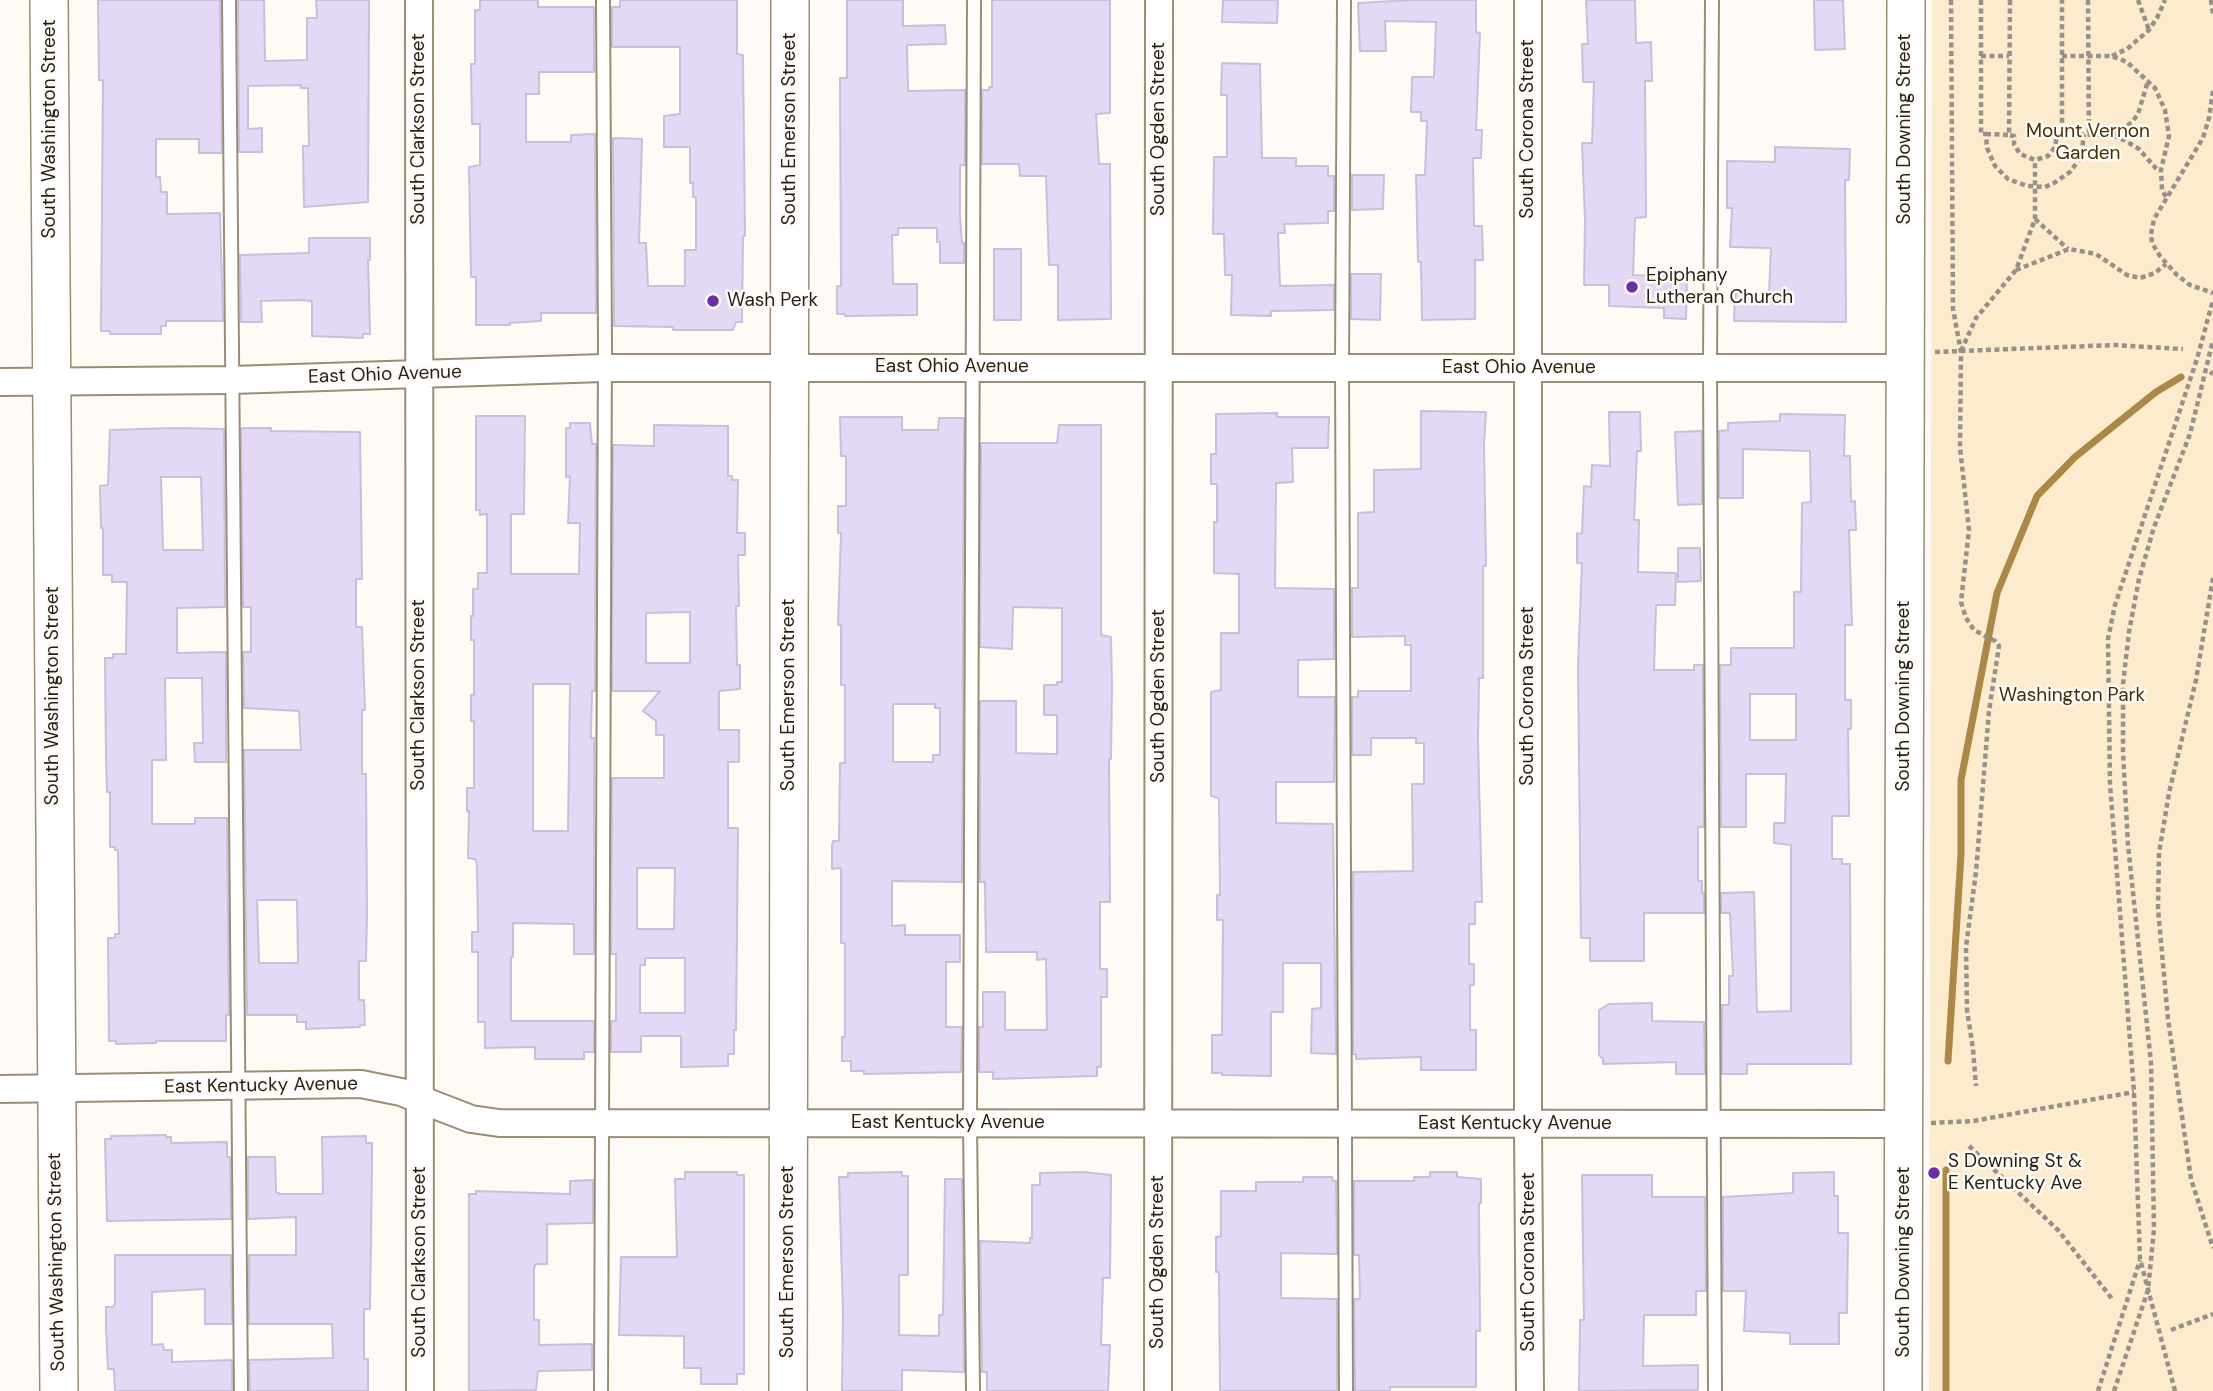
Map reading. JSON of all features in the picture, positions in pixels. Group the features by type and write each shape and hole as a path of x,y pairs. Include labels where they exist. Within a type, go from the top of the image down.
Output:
{"street":[{"name":"South Washington Street","path":"49,0 59,1391"},
{"name":"South Clarkson Street","path":"419,0 420,1391"},
{"name":"South Emerson Street","path":"788,1391 790,0"},
{"name":"South Ogden Street","path":"1158,1391 1159,0"},
{"name":"South Corona Street","path":"1528,0 1530,1391"},
{"name":"South Downing Street","path":"1903,1391 1903,1124 1916,360 1906,0"},
{"name":"East Ohio Avenue","path":"0,382 232,380 604,368 1710,368 1916,360"},
{"name":"East Kentucky Avenue","path":"0,1089 360,1084 385,1088 485,1122 602,1125 787,1122 1903,1124"}],"lane":[{"path":"229,0 241,1391"},
{"path":"601,1391 603,0"},
{"path":"973,1391 970,1123 974,0"},
{"path":"1344,0 1342,368 1346,1391"},
{"path":"1712,0 1710,368 1715,1391"}],"path":[{"path":"1951,0 1953,309 1961,352 1960,447 1969,530 1961,601 1966,618 1974,630 1999,646 1989,710 1976,872 1966,947 1967,1010 1976,1086"},
{"path":"1982,0 1982,134 2014,136 2014,144 2020,154 2035,160 2048,156 2055,147 2057,135 2114,136 2139,149 2161,174"},
{"path":"2009,135 2010,0"},
{"path":"2062,0 2062,134"},
{"path":"1986,134 1991,158 2001,174 2017,183 2035,187 2054,183 2070,172 2081,157 2087,134 2088,0"},
{"path":"2137,0 2149,30"},
{"path":"2111,56 2127,49 2149,30 2158,18 2165,0"},
{"path":"2211,0 2213,14"},
{"path":"1982,55 2009,55"},
{"path":"2062,56 2111,56 2127,62 2155,88 2165,110 2169,136 2161,174 2162,190 2166,197"},
{"path":"2114,136 2127,127 2138,114 2148,80"},
{"path":"2213,91 2203,138 2154,219 2151,234 2152,243 2166,264 2190,285 2213,293"},
{"path":"1961,352 1976,318 2015,270 2035,219 2035,160"},
{"path":"2035,219 2069,249 2096,254 2127,275 2140,278 2155,273 2166,264"},
{"path":"2015,270 2069,249"},
{"path":"2175,1391 2140,1259 2134,1092 2110,785 2108,639 2115,605 2189,384 2213,300"},
{"path":"2114,1391 2148,1290 2154,1229 2151,1063 2128,845 2123,752 2123,684 2139,579 2154,527 2190,434 2212,342"},
{"path":"1916,360 1961,352 2052,346 2115,345 2183,349"},
{"path":"2213,578 2196,680 2169,793 2159,853 2158,909 2168,1019 2191,1180 2213,1248"},
{"path":"1903,1124 1973,1121 2134,1092"},
{"path":"1969,1146 2058,1230 2113,1300"},
{"path":"2098,1391 2140,1259"},
{"path":"2171,1330 2213,1314"}],"green space":[{"name":"Washington Park","path":"1932,0 2213,0 2213,1391 1929,1391"}],"building":[{"path":"98,0 220,0 222,153 199,153 199,139 156,139 156,177 160,177 161,192 167,192 167,214 220,213 223,321 166,321 166,326 161,326 161,334 110,334 110,331 101,331 103,80 99,80"},
{"path":"238,0 264,0 265,61 307,60 307,18 317,18 316,0 369,0 368,202 304,207 303,146 309,146 308,88 301,88 301,85 248,86 248,129 262,128 262,152 239,152"},
{"path":"480,0 538,0 538,7 594,7 594,72 539,72 539,94 526,94 526,142 571,142 571,135 595,134 596,313 541,313 541,321 476,325 476,277 471,277 469,167 480,165 480,124 472,124 471,64 475,64 475,10 480,10"},
{"path":"620,0 737,0 737,54 743,55 745,236 742,322 736,322 733,330 614,326 613,138 642,139 639,243 646,243 648,286 685,286 685,250 696,250 696,197 693,197 693,183 690,183 690,147 664,147 664,116 680,114 680,47 612,47 612,7 620,7"},
{"path":"847,0 903,0 903,26 945,25 946,44 907,45 908,91 965,90 965,165 960,165 960,217 964,263 940,263 937,228 898,228 898,235 892,235 893,284 917,284 917,315 837,314 837,286 841,286 840,78 847,78"},
{"path":"992,0 1110,0 1110,113 1096,114 1099,164 1110,164 1111,319 1058,320 1058,265 1049,265 1046,176 1020,176 1019,164 982,164 982,90 992,87"},
{"path":"1223,0 1278,0 1277,23 1222,22"},
{"path":"1476,0 1476,32 1480,33 1476,130 1482,130 1481,158 1473,158 1474,226 1482,226 1483,260 1475,260 1475,319 1422,320 1416,175 1425,175 1427,121 1421,121 1421,112 1411,112 1412,77 1434,77 1436,22 1385,21 1386,51 1360,51 1358,3"},
{"path":"1586,0 1635,0 1636,43 1651,42 1652,81 1645,81 1646,217 1635,218 1633,275 1687,277 1686,319 1664,318 1664,308 1609,306 1609,285 1584,285 1582,143 1592,143 1594,82 1583,82 1582,44 1588,44"},
{"path":"1814,0 1843,0 1845,49 1815,50"},
{"path":"1222,63 1260,64 1262,158 1296,158 1296,166 1328,166 1328,176 1334,176 1334,211 1328,211 1328,223 1284,224 1285,233 1278,233 1280,286 1334,285 1334,310 1271,311 1271,316 1231,315 1232,275 1225,275 1224,234 1213,234 1214,157 1227,157 1227,95 1221,95"},
{"path":"1775,147 1850,149 1849,180 1845,180 1846,322 1734,321 1735,293 1769,294 1771,248 1730,247 1732,208 1727,208 1727,161 1775,162"},
{"path":"1352,175 1384,175 1383,209 1352,210"},
{"path":"309,238 370,238 370,334 363,334 363,338 312,336 312,301 261,301 262,322 241,322 240,255 309,253"},
{"path":"994,249 1021,249 1021,320 994,320"},
{"path":"1351,274 1381,274 1380,320 1351,319"},
{"path":"1421,411 1486,412 1486,566 1483,566 1483,678 1479,678 1478,740 1482,902 1475,902 1475,924 1469,924 1469,964 1474,964 1474,985 1470,985 1470,1030 1476,1030 1476,1070 1421,1070 1421,1057 1356,1059 1356,1054 1353,1054 1353,872 1413,871 1412,784 1424,784 1424,743 1416,743 1416,738 1371,738 1371,755 1352,755 1352,697 1358,697 1358,691 1411,691 1411,645 1405,645 1405,636 1352,637 1352,588 1358,588 1358,513 1374,512 1374,470 1421,469"},
{"path":"1609,412 1640,412 1641,451 1637,451 1634,520 1639,520 1638,572 1676,573 1675,605 1656,605 1654,670 1694,670 1694,665 1703,665 1704,827 1698,827 1698,881 1702,881 1704,913 1644,913 1644,961 1590,961 1590,938 1581,938 1578,666 1582,563 1577,563 1577,533 1582,534 1584,486 1591,487 1592,465 1610,466"},
{"path":"1277,413 1277,417 1329,417 1328,448 1292,448 1293,482 1276,483 1275,588 1334,589 1334,659 1298,660 1298,697 1335,697 1334,782 1276,782 1276,823 1333,824 1336,1054 1311,1053 1312,1009 1321,1008 1321,963 1283,963 1283,1012 1271,1012 1271,1076 1222,1075 1212,1073 1212,1035 1222,1035 1223,920 1217,920 1217,895 1220,895 1219,798 1211,796 1211,692 1221,690 1221,633 1239,633 1239,574 1214,573 1217,484 1211,484 1211,454 1216,454 1216,414"},
{"path":"1780,414 1845,415 1844,456 1850,456 1851,502 1855,501 1856,530 1849,530 1852,625 1845,625 1845,700 1851,700 1851,729 1848,729 1849,816 1832,816 1832,859 1842,859 1842,864 1850,864 1851,1064 1747,1064 1747,1074 1722,1074 1722,1005 1729,1005 1729,976 1733,976 1730,913 1721,913 1721,893 1754,892 1757,1012 1791,1011 1791,845 1774,843 1774,823 1785,823 1786,774 1746,774 1746,827 1721,827 1720,665 1731,665 1731,648 1794,648 1794,592 1801,592 1802,503 1811,502 1810,451 1743,449 1743,498 1719,498 1719,431 1728,430 1728,423 1780,421","holes":["1750,694 1796,694 1796,740 1750,740"]},
{"path":"476,416 525,416 524,514 511,514 511,574 579,574 580,523 568,523 570,476 566,477 566,428 570,428 570,423 590,423 592,444 596,444 595,691 592,691 591,738 594,738 594,954 574,954 574,924 513,923 511,957 511,1021 594,1021 594,1052 584,1052 584,1059 535,1059 535,1047 485,1048 485,1022 478,1022 478,952 472,952 472,932 478,932 477,864 475,859 468,858 467,788 474,788 474,721 471,721 471,695 474,695 474,640 471,640 471,616 473,589 478,589 478,573 487,573 487,514 480,515 480,510 476,510","holes":["533,684 570,684 568,831 533,831"]},
{"path":"840,417 902,417 902,430 938,430 939,418 964,418 962,882 892,881 892,926 905,925 905,935 960,935 960,962 946,962 946,1027 962,1027 961,1072 864,1074 864,1071 851,1071 851,1061 842,1061 842,1037 845,1037 845,943 841,943 841,868 832,869 833,841 839,841 840,763 845,763 845,685 841,685 841,625 838,625 841,533 838,533 838,506 846,506 846,456 841,456","holes":["893,704 935,704 935,708 940,708 940,755 933,755 933,762 893,762"]},
{"path":"654,425 728,426 728,476 732,476 732,480 738,480 737,533 745,533 745,555 738,555 739,606 736,606 740,689 719,691 719,730 739,730 739,762 728,762 728,828 738,828 736,1030 734,1054 728,1054 728,1066 681,1067 681,1036 641,1036 641,1052 611,1052 611,1021 616,1021 616,954 611,954 612,778 664,778 664,735 656,735 656,721 643,711 660,691 612,691 613,445 654,446","holes":["690,612 690,663 646,663 646,613","637,868 675,868 674,929 637,929","645,958 685,958 685,1013 640,1013 640,965 645,965"]},
{"path":"1059,425 1101,425 1101,635 1111,637 1112,684 1109,759 1110,902 1100,902 1100,969 1107,969 1107,997 1101,997 1101,1067 1097,1067 1097,1076 993,1079 993,1072 979,1072 979,1027 983,1027 983,992 1005,992 1005,1030 1047,1030 1046,959 1037,960 1037,952 986,952 985,882 980,882 980,701 1016,701 1016,753 1057,754 1057,715 1044,715 1044,685 1057,685 1057,682 1062,682 1062,608 1013,607 1012,649 980,647 981,443 1057,443"},
{"path":"224,429 225,607 177,608 177,653 226,652 226,762 195,762 194,743 203,743 202,678 165,678 166,760 152,760 152,824 195,824 195,818 227,818 229,1015 226,1015 226,1041 116,1044 116,1041 109,1041 108,938 115,938 115,934 119,934 118,850 110,847 110,792 107,792 105,658 113,658 113,654 126,654 127,582 112,582 112,575 103,575 100,486 108,485 110,430","holes":["161,477 201,477 203,550 163,550"]},
{"path":"241,429 360,432 362,579 356,579 356,627 362,627 365,710 362,710 362,774 366,774 367,914 366,961 359,961 359,1000 364,1000 365,1025 360,1027 306,1029 306,1022 297,1022 297,1015 247,1015 244,750 301,750 299,711 244,708 243,652 251,652 251,607 243,607","holes":["257,900 297,900 298,963 259,963"]},
{"path":"1702,431 1702,504 1678,505 1675,432"},
{"path":"1678,548 1700,548 1701,581 1678,582"},
{"path":"1652,1003 1652,1021 1704,1022 1705,1074 1676,1074 1676,1062 1603,1064 1599,1055 1599,1010 1609,1004"},
{"path":"111,1136 171,1137 171,1143 227,1142 227,1157 230,1157 231,1219 107,1221 105,1139 111,1139"},
{"path":"366,1136 366,1143 372,1143 370,1309 364,1309 364,1359 368,1359 368,1391 250,1391 249,1360 333,1358 332,1324 249,1324 249,1255 296,1255 296,1217 248,1219 248,1157 275,1157 276,1192 280,1194 323,1194 322,1137"},
{"path":"685,1172 737,1172 737,1175 744,1175 744,1374 737,1374 737,1384 701,1384 701,1368 684,1368 684,1336 619,1335 621,1257 677,1257 675,1179 685,1179"},
{"path":"902,1172 902,1176 908,1176 908,1275 899,1275 899,1335 939,1336 939,1315 943,1315 945,1179 962,1179 964,1372 902,1370 902,1391 842,1391 843,1312 839,1177 848,1177 848,1173"},
{"path":"1083,1172 1111,1175 1110,1278 1103,1278 1101,1345 1110,1345 1108,1391 987,1391 987,1372 982,1372 980,1241 1030,1243 1032,1185 1040,1185 1040,1173"},
{"path":"1430,1172 1457,1172 1457,1177 1481,1179 1480,1331 1476,1331 1476,1387 1390,1387 1390,1391 1355,1391 1354,1299 1360,1299 1359,1255 1354,1255 1354,1181 1414,1181 1414,1177 1430,1177"},
{"path":"1834,1172 1834,1196 1838,1196 1838,1233 1848,1233 1847,1313 1839,1313 1839,1344 1790,1344 1790,1333 1744,1331 1746,1291 1723,1291 1723,1197 1793,1193 1793,1173"},
{"path":"1582,1175 1652,1175 1652,1197 1705,1197 1706,1291 1696,1291 1696,1315 1644,1315 1643,1366 1698,1365 1698,1390 1579,1391 1580,1320 1584,1320"},
{"path":"1303,1177 1332,1177 1333,1181 1336,1181 1337,1254 1281,1253 1281,1298 1337,1299 1337,1391 1220,1391 1216,1237 1221,1236 1221,1191 1256,1191 1256,1182 1303,1182"},
{"path":"593,1180 593,1223 547,1224 547,1264 536,1264 534,1268 534,1320 539,1320 539,1345 592,1344 592,1370 538,1371 536,1390 469,1391 469,1194 476,1194 476,1191 570,1194 570,1181"},
{"path":"115,1255 231,1255 232,1324 205,1324 205,1289 152,1292 152,1345 163,1344 164,1350 172,1350 172,1362 232,1360 232,1391 115,1391 114,1369 108,1369 106,1307 113,1307 115,1304"}],"waterway":[{"path":"1948,1061 1961,855 1961,780 1997,593 2037,496 2075,457 2156,392 2181,377"},
{"path":"1946,1170 1946,1391"}],"place":[{"name":"Epiphany Lutheran Church","path":"1632,287"},
{"name":"Wash Perk","path":"713,301"},
{"name":"S Downing St & E Kentucky Ave","path":"1934,1173"}],"park label":[{"name":"Mount Vernon Garden","path":"2088,143"}]}
